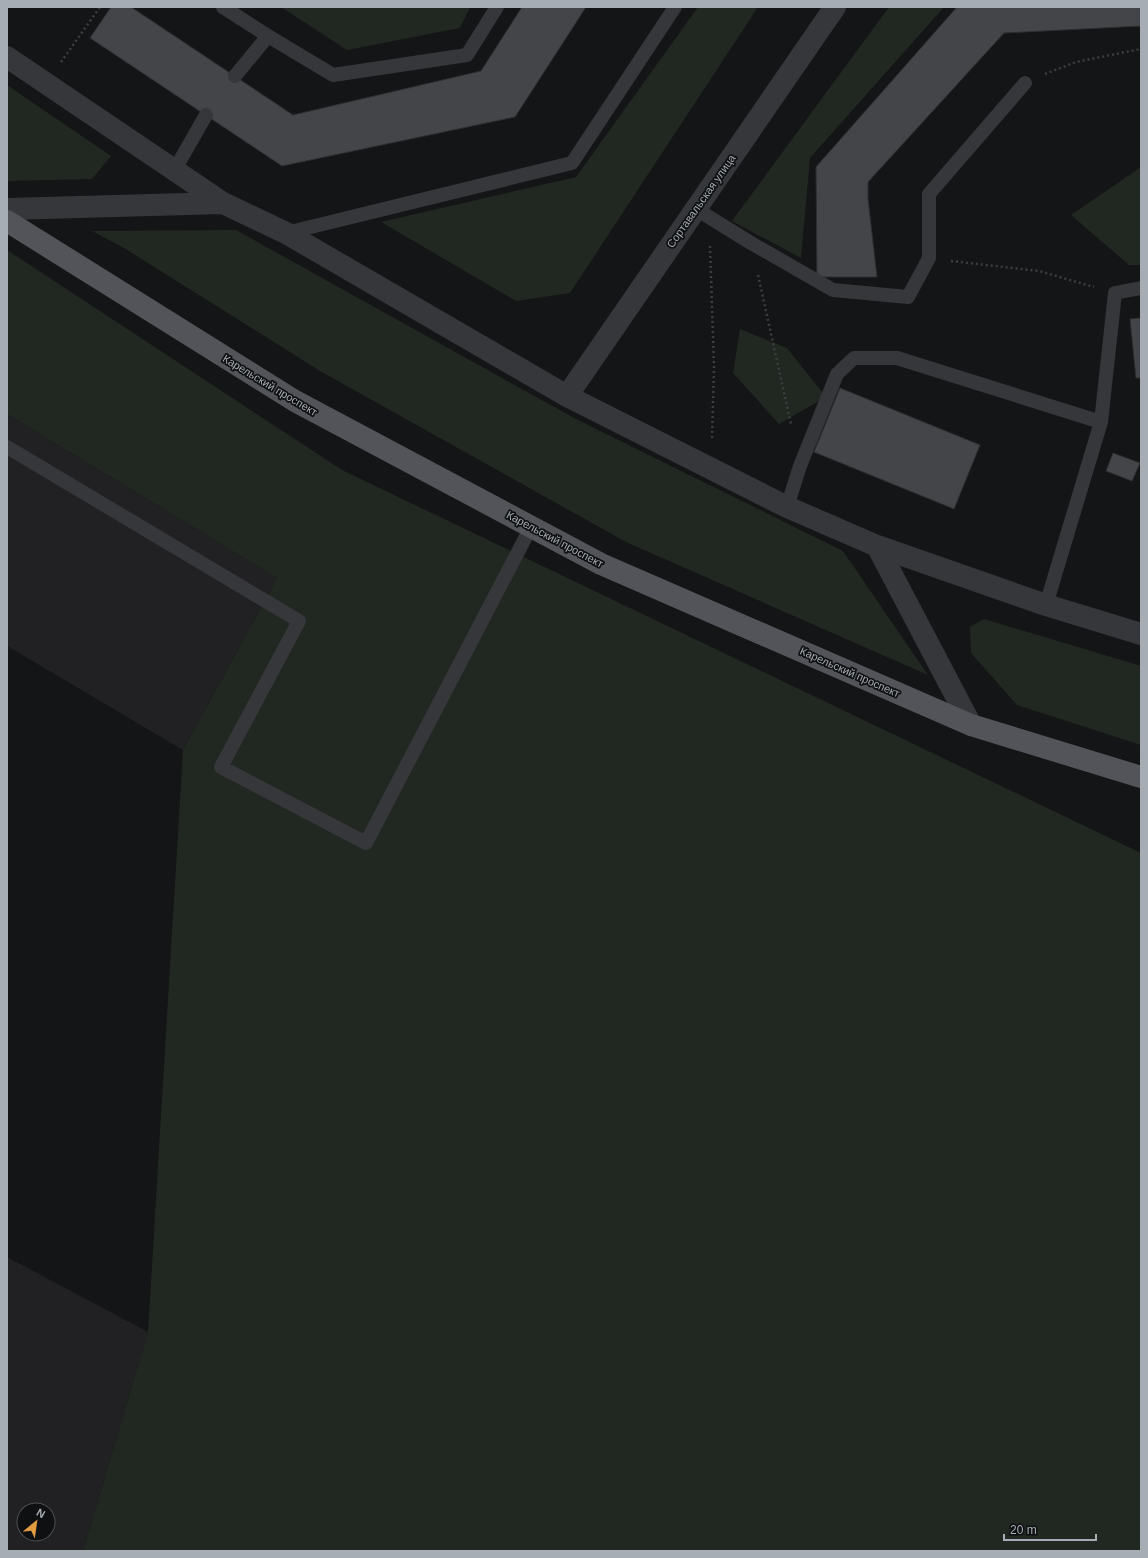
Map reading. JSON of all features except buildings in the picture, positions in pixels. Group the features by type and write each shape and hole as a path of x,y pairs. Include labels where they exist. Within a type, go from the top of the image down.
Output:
{"main road":[{"name":"Карельский проспект","path":"7,222 295,402 601,564 971,725 1141,777"}],"street":[{"name":"Сортавальская улица","path":"568,396 703,213 835,7"},
{"path":"7,57 223,203 286,233 568,396 787,507 877,546 1046,605 1141,634"},
{"path":"7,209 223,203"},
{"path":"877,546 971,725"}],"lane":[{"path":"223,7 333,75 467,55 498,7"},
{"path":"286,233 572,163 675,7"},
{"path":"235,76 268,36"},
{"path":"703,213 751,243 833,290 908,296 929,258 929,194 1025,83"},
{"path":"174,171 206,115"},
{"path":"1046,605 1101,422 1115,293 1141,288"},
{"path":"787,507 800,466 837,374 854,358 897,358 1101,422"},
{"path":"7,446 298,620 221,767 366,843 531,527"}],"path":[{"path":"46,83 100,7"},
{"path":"1025,83 1076,62 1141,49"},
{"path":"703,213 714,367 712,469"},
{"path":"751,243 800,466"},
{"path":"929,258 1039,271 1115,293"}],"shaded area":[{"path":"281,7 470,7 460,28 347,50"},
{"path":"698,7 758,7 570,293 516,301 381,222 576,177"},
{"path":"889,7 944,7 810,158 801,258 732,221"},
{"path":"7,85 111,156 92,179 7,181"},
{"path":"1141,167 1141,265 1129,265 1071,215"},
{"path":"236,230 574,418 843,551 928,675 626,542 320,371 124,248 92,231"},
{"path":"7,250 342,470 1141,853 1141,1551 83,1551 148,1332 183,750 277,578 7,414"},
{"path":"740,329 787,348 826,397 779,424 733,373"},
{"path":"7,414 277,578 183,750 7,646"},
{"path":"984,619 1141,666 1141,745 1017,705 971,653 970,627"},
{"path":"7,1257 148,1332 83,1551 7,1551"}]}
